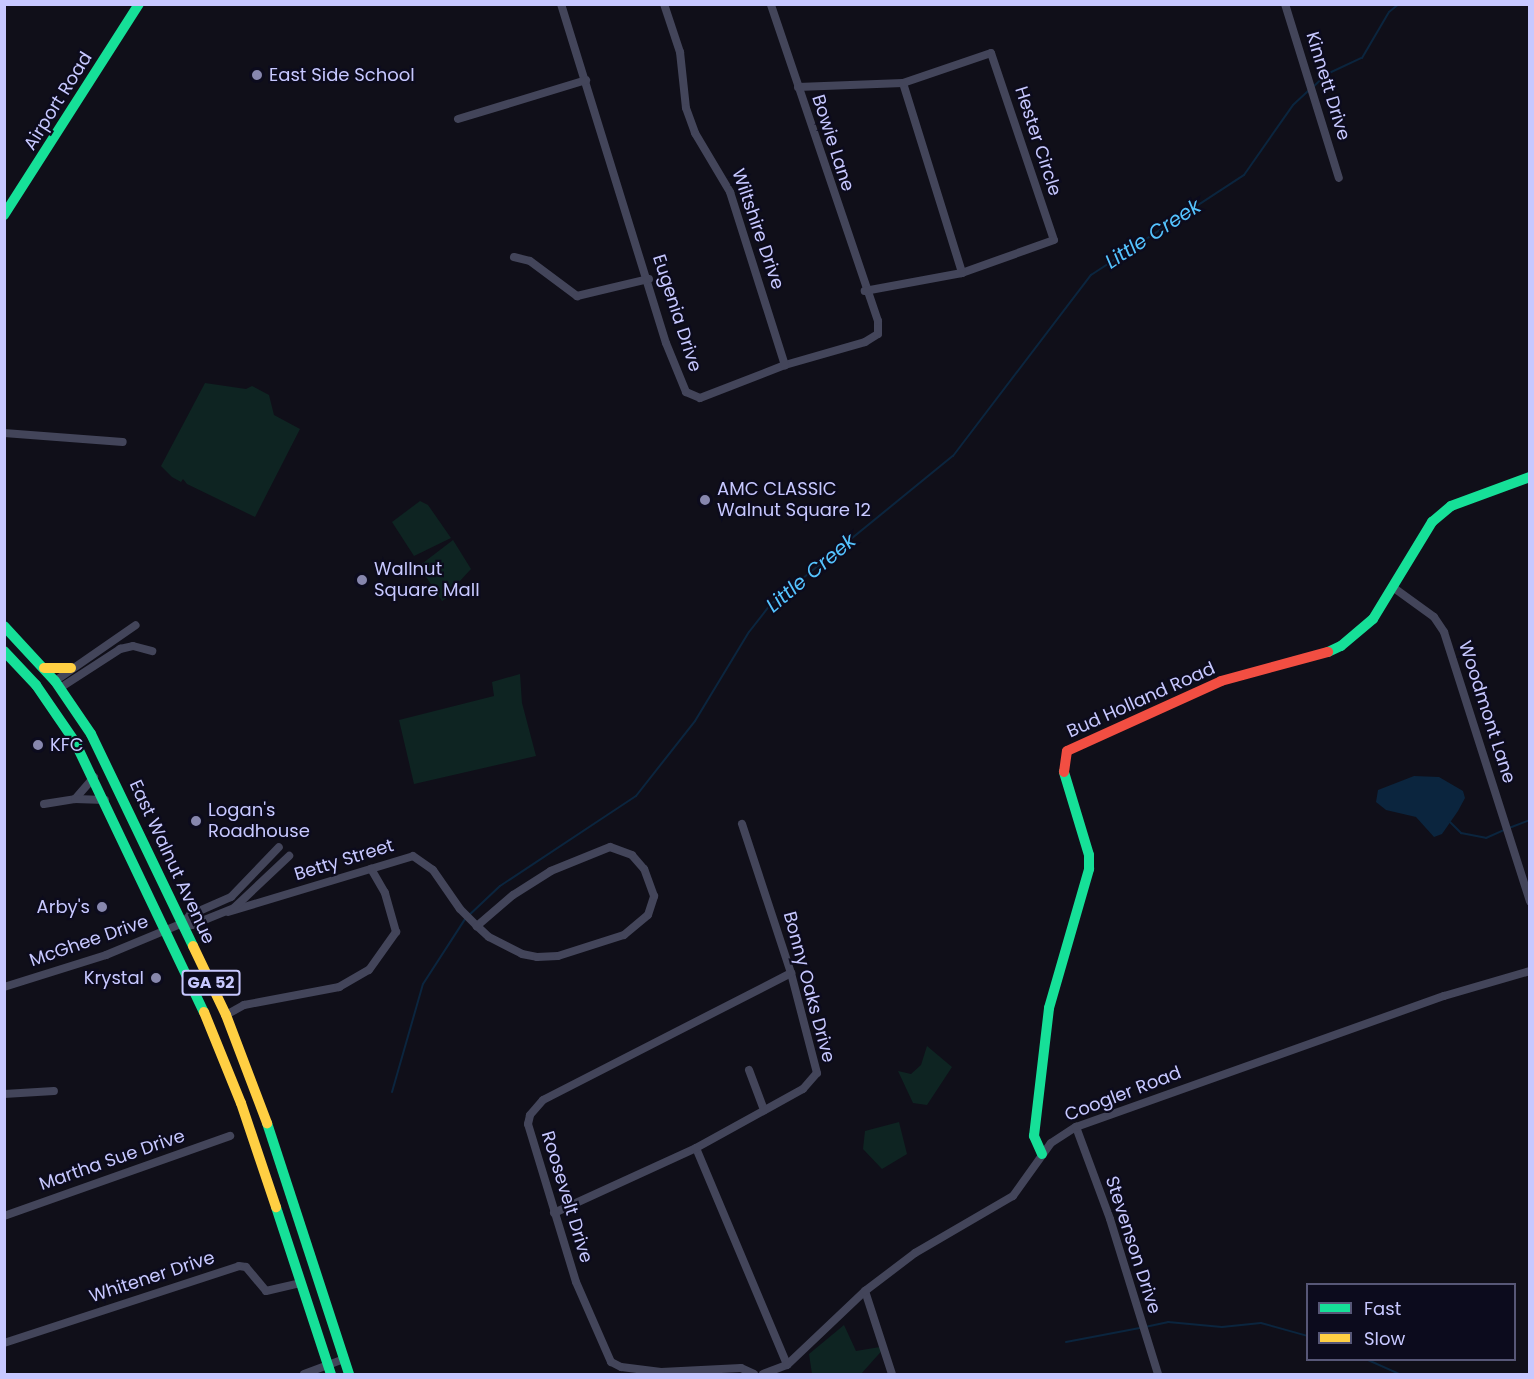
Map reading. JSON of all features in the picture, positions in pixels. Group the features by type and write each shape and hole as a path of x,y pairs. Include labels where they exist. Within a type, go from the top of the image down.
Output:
{"main road":[{"name":"Airport Road","path":"4,215 139,4"},
{"name":"Bud Holland Road","path":"1042,1154 1034,1136 1049,1008 1089,869 1089,855 1063,777 1067,751 1221,681 1313,658 1341,646 1373,619 1394,588 1432,522 1451,506 1530,477"},
{"name":"East Walnut Avenue","path":"4,626 57,684 91,734 226,1016 265,1119 349,1374"},
{"name":"East Walnut Avenue","path":"4,651 58,715 94,777 168,930 241,1103 329,1370"},
{"path":"44,668 71,668"}],"street":[{"name":"Eugenia Drive","path":"561,4 649,279 666,343 686,392 700,398 785,365 865,342 878,334 878,321 865,291"},
{"name":"Wiltshire Drive","path":"664,4 680,52 686,108 695,133 730,192 785,365"},
{"name":"Bowie Lane","path":"771,4 865,291"},
{"name":"Kinnett Drive","path":"1285,4 1339,178"},
{"name":"Hester Circle","path":"798,87 903,83 991,53 1054,240 962,273 865,291"},
{"path":"458,119 586,80"},
{"path":"903,83 962,273"},
{"path":"514,257 530,261 577,296 649,279"},
{"path":"4,433 123,442"},
{"name":"Woodmont Lane","path":"1394,588 1434,617 1444,632 1530,902"},
{"path":"57,684 71,668 136,626"},
{"path":"57,684 120,649 133,646 152,651"},
{"path":"75,799 94,777"},
{"path":"44,804 75,799 105,800"},
{"name":"Bonny Oaks Drive","path":"554,1213 696,1149 803,1089 817,1073 791,973 742,824"},
{"path":"183,923 190,915 231,897 279,847"},
{"name":"Betty Street","path":"183,923 192,925 413,856 420,860 477,926 489,937 522,954 558,956 624,935 648,915 654,896 644,869 632,855 610,847 551,871 513,894 477,926"},
{"path":"228,912 289,856"},
{"path":"226,1016 244,1005 339,987 369,970 396,932 385,893 371,869"},
{"name":"McGhee Drive","path":"4,987 183,923"},
{"name":"Coogler Road","path":"763,1374 787,1365 865,1291 915,1253 1013,1196 1051,1143 1076,1127 1444,996 1530,970"},
{"name":"Roosevelt Drive","path":"754,1374 741,1368 661,1372 621,1367 611,1362 600,1344 554,1213 528,1124 536,1106 791,973"},
{"path":"749,1070 765,1110"},
{"path":"4,1094 54,1091"},
{"name":"Stevenson Drive","path":"1076,1127 1110,1219 1158,1374"},
{"name":"Martha Sue Drive","path":"4,1216 230,1136"},
{"path":"696,1149 787,1365"},
{"name":"Whitener Drive","path":"4,1343 239,1266 246,1267 266,1291 301,1283"},
{"path":"865,1291 892,1374"},
{"path":"304,1374 329,1370 344,1359"}],"green space":[{"path":"205,383 246,389 252,386 269,395 274,415 300,429 255,517 187,484 183,479 181,482 161,466"},
{"path":"420,501 428,505 451,538 414,556 392,522"},
{"path":"453,540 471,569 459,582 463,588 442,601 419,566"},
{"path":"520,674 522,703 536,756 414,784 399,720 494,696 492,682"},
{"path":"927,1046 952,1067 927,1105 913,1103 898,1071 911,1074 921,1065"},
{"path":"899,1122 907,1154 882,1169 863,1149 865,1131"},
{"path":"844,1325 856,1351 886,1346 861,1374 812,1374 809,1354"}],"water":[{"path":"1414,776 1439,777 1463,791 1465,798 1442,834 1434,837 1416,817 1386,810 1376,802 1378,790"}],"waterway":[{"name":"Little Creek","path":"1313,87 1327,74 1362,58 1389,12 1399,4"},
{"name":"Little Creek","path":"392,1092 423,984 465,919 500,886 636,796 695,721 749,632 770,605 953,456 1091,275 1244,175 1293,105 1309,90"},
{"path":"1509,828 1530,820"},
{"path":"1450,822 1461,833 1486,838 1504,830"},
{"path":"1145,1327 1168,1322 1222,1327 1261,1323 1306,1335"},
{"path":"1066,1342 1140,1328"},
{"path":"1370,1361 1399,1374"}],"traffic: fast":[{"path":"4,215 139,4"},
{"path":"1328,652 1341,646 1373,619 1432,522 1451,506 1530,477"},
{"path":"4,626 55,681 91,734 193,946"},
{"path":"4,651 36,685 75,742 204,1012"},
{"path":"1042,1154 1034,1136 1049,1008 1089,869 1089,855 1064,772"},
{"path":"267,1123 349,1374"},
{"path":"276,1207 331,1374"}],"traffic: slow":[{"path":"44,668 71,668"},
{"path":"193,946 226,1015 267,1123"},
{"path":"204,1012 241,1103 276,1207"}],"traffic: jam":[{"path":"1064,772 1067,751 1221,681 1328,652"}],"place":[{"name":"East Side School","path":"257,75"},
{"name":"AMC CLASSIC Walnut Square 12","path":"705,500"},
{"name":"Wallnut Square Mall","path":"362,580"},
{"name":"KFC","path":"38,745"},
{"name":"Logan's Roadhouse","path":"196,821"},
{"name":"Arby's","path":"102,907"},
{"name":"Krystal","path":"156,978"}]}
